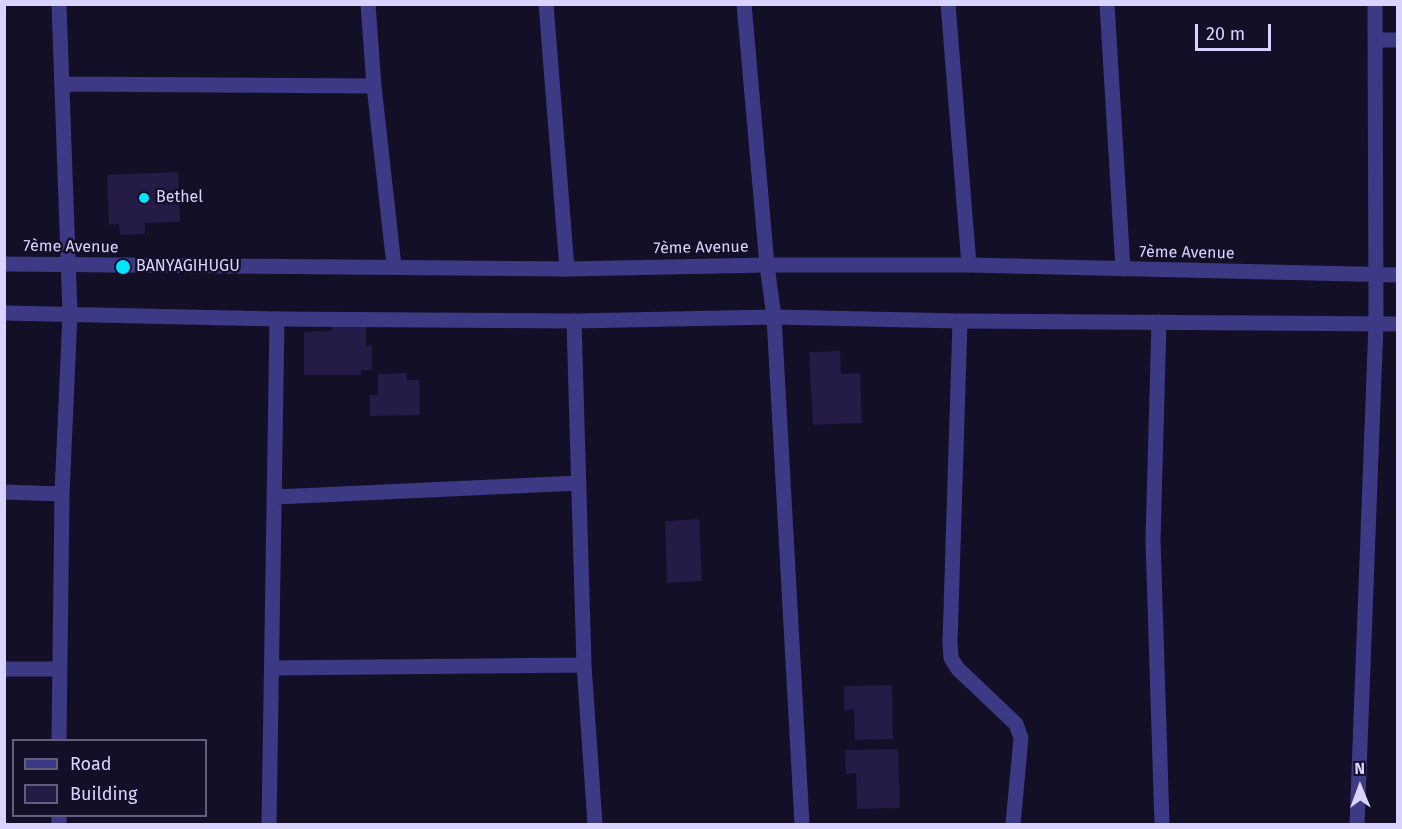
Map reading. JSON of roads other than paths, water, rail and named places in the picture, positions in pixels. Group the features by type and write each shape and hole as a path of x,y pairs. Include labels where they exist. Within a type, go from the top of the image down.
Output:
{"street":[{"path":"58,739 62,494 70,314 59,4"},
{"path":"368,4 374,86 394,266"},
{"path":"546,4 567,269"},
{"path":"744,4 766,265 774,317 802,825"},
{"path":"948,4 969,265"},
{"path":"1107,4 1123,269"},
{"path":"1357,825 1376,324 1375,4"},
{"path":"1376,40 1398,40"},
{"path":"63,84 374,86"},
{"name":"7ème Avenue","path":"4,264 567,269 766,265 969,265 1398,275"},
{"path":"4,313 277,319 574,321 774,317 960,321 1398,324"},
{"path":"269,825 276,497 277,319"},
{"path":"574,321 585,666 595,825"},
{"path":"960,321 951,658 958,669 1016,724 1021,738 1013,825"},
{"path":"1159,322 1153,540 1162,825"},
{"path":"276,497 579,483"},
{"path":"4,492 62,494"},
{"path":"273,668 585,666"},
{"path":"4,669 58,669"}],"place":[{"name":"Bethel","path":"144,198"},
{"name":"BANYAGIHUGU","path":"123,267"}]}
